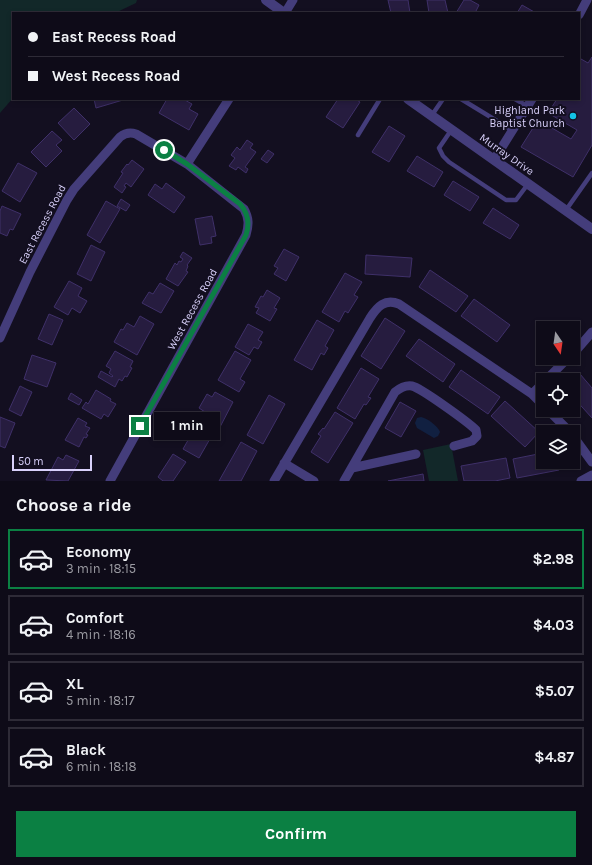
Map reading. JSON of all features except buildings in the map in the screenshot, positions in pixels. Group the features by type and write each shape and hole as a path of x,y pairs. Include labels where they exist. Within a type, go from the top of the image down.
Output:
{"street":[{"path":"266,0 284,12"},
{"path":"286,12 293,0"},
{"path":"580,14 588,4"},
{"path":"187,164 228,100"},
{"name":"Murray Drive","path":"410,100 592,229"},
{"path":"494,160 529,102"},
{"name":"East Recess Road","path":"0,338 30,272 67,200 74,189 120,137 129,133 136,134 187,164"},
{"name":"West Recess Road","path":"110,481 246,235 249,227 246,212 240,204 187,164"},
{"path":"274,481 370,318 377,307 382,304 389,302 399,304 536,398"},
{"path":"580,346 592,332"},
{"path":"553,373 561,365"},
{"path":"344,481 395,392 405,386 411,386 421,390 476,430 477,436 472,441 454,446"},
{"path":"532,394 536,390"},
{"path":"555,417 563,425"},
{"path":"580,446 592,462"},
{"path":"352,468 416,454"},
{"path":"284,463 314,481"},
{"path":"581,481 592,474"}],"lane":[{"path":"358,135 379,100"},
{"path":"432,115 442,100"},
{"path":"463,100 512,130"},
{"path":"452,130 439,148 443,156 449,162 506,200 516,200 528,184"},
{"path":"566,210 590,179 592,173"}],"green space":[{"path":"0,0 137,0 136,3 117,12 12,12 12,99 0,113"},
{"path":"451,444 458,481 429,481 423,450"}],"water":[{"path":"421,417 437,427 440,432 438,436 434,438 417,428 415,423 417,418"}],"place":[{"name":"Highland Park Baptist Church","path":"573,116"}],"route":[{"path":"140,426 246,235 249,227 246,212 240,204 187,164 164,150"}]}
